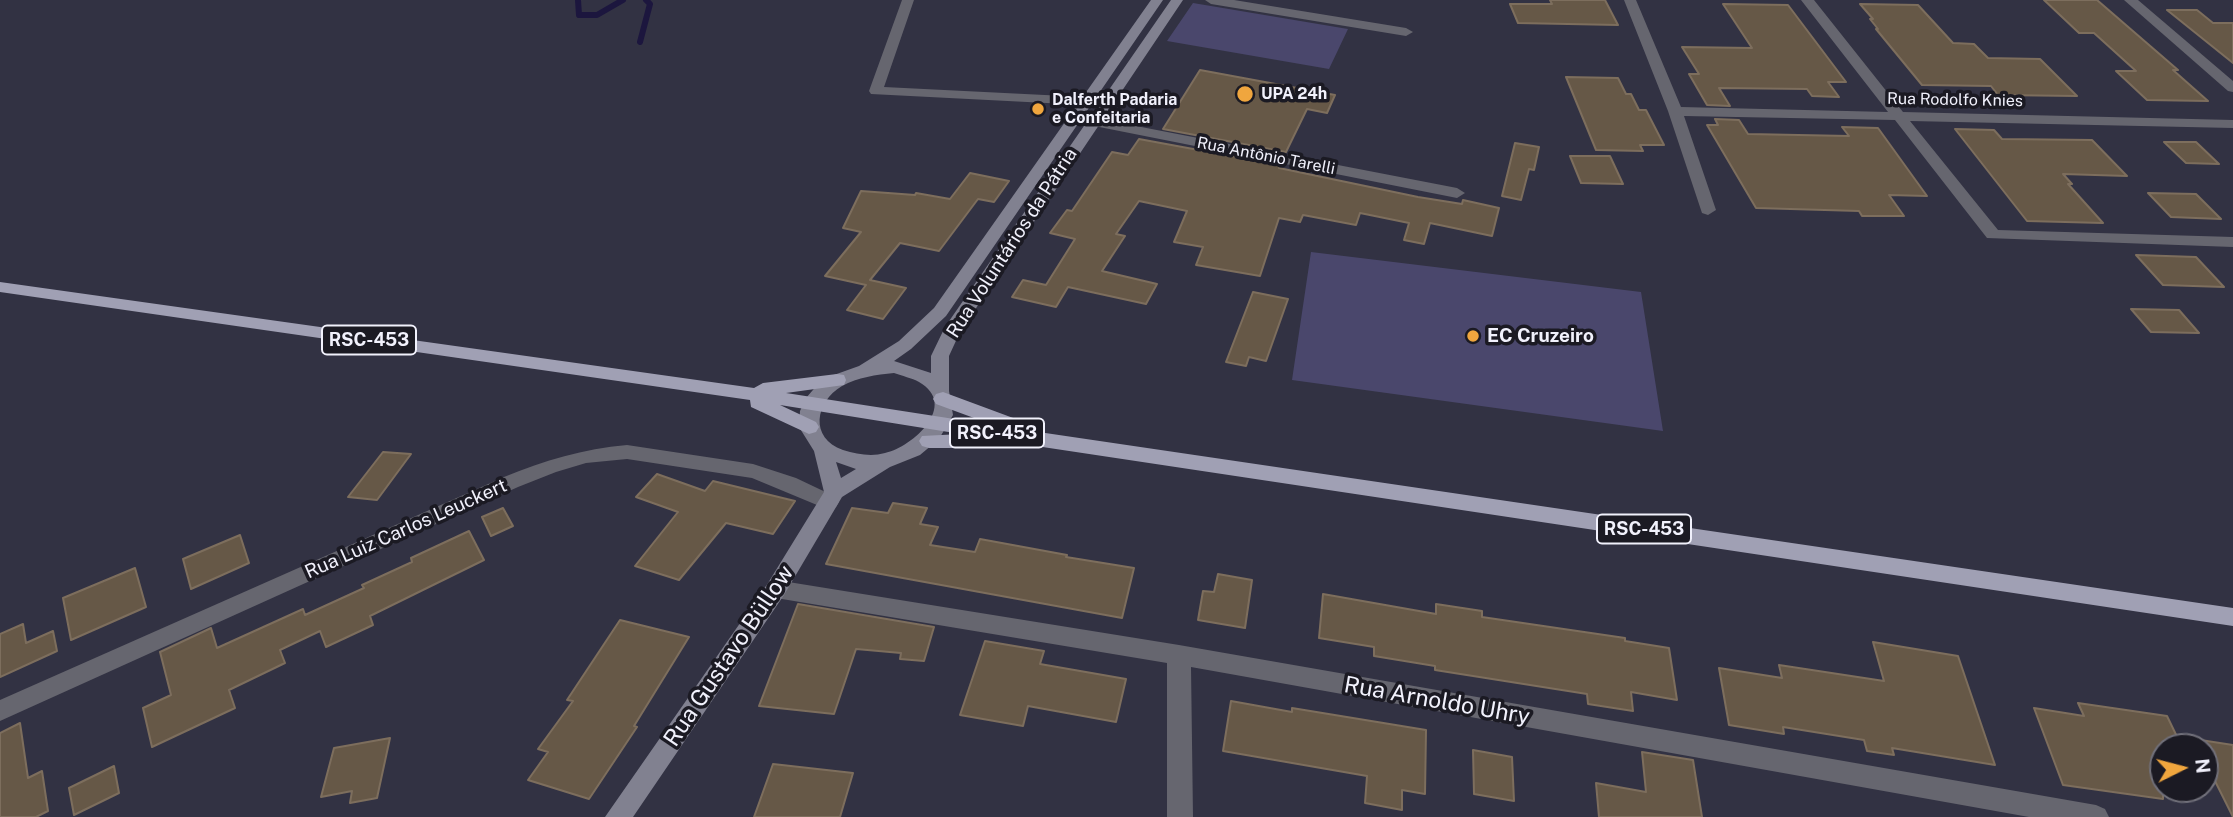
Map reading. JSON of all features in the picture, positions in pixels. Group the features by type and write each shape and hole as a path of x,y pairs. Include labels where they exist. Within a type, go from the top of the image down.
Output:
{"highway":[{"name":"RSC-453","path":"0,287 738,392 1054,442 2233,617"},
{"path":"738,392 837,380"},
{"path":"738,392 809,426"},
{"path":"942,394 1054,442"},
{"path":"929,441 1054,442"}],"main road":[{"name":"Rua Voluntários da Pátria","path":"866,370 905,345 940,312 1157,0"},
{"name":"Rua Voluntários da Pátria","path":"941,424 946,405 942,394 940,356 951,331 1177,0"},
{"path":"1143,19 1162,22"},
{"path":"1107,100 1101,93 1101,88 1110,75 1111,65"},
{"path":"941,424 929,441 908,454 884,461 859,462 837,457 823,449 811,436 809,426 813,404 837,380 866,370 895,367 909,370 928,378 942,394"},
{"path":"823,449 831,497"},
{"name":"Rua Gustavo Büllow","path":"618,817 776,589 831,497 884,461"}],"street":[{"path":"908,0 876,92 1107,100"},
{"path":"1211,0 1406,32"},
{"path":"1630,0 1675,111 1708,211"},
{"path":"1807,0 1993,235 2233,242"},
{"path":"2130,0 2233,88"},
{"name":"Rua Rodolfo Knies","path":"1675,111 2233,124"},
{"name":"Rua Antônio Tarelli","path":"1074,118 1457,193"},
{"name":"Rua Luiz Carlos Leuckert","path":"0,711 510,482 550,466 586,456 627,452 753,471 831,497"},
{"name":"Rua Arnoldo Uhry","path":"776,589 1179,655 2096,817"},
{"path":"1179,655 1180,817"}],"shaded area":[{"path":"1193,3 1348,29 1329,69 1167,41"},
{"name":"EC Cruzeiro","path":"1311,252 1641,292 1663,431 1292,380"}],"building":[{"path":"1550,0 1605,0 1618,25 1518,23 1510,4 1552,4"},
{"path":"2044,0 2097,0 2178,70 2173,70 2208,101 2147,100 2116,71 2136,71 2094,33 2079,33"},
{"path":"1723,4 1788,5 1846,82 1828,82 1839,97 1812,96 1807,89 1719,88 1730,106 1707,105 1689,74 1699,74 1682,47 1752,48"},
{"path":"1860,4 1918,5 1953,43 1974,44 1988,58 2040,59 2077,96 1998,95 1991,86 1922,85 1876,29 1870,19 1873,19"},
{"path":"2167,10 2197,10 2213,23 2233,23 2233,63"},
{"path":"1200,70 1335,95 1327,113 1307,109 1286,152 1163,129"},
{"path":"1566,77 1618,78 1639,110 1646,110 1664,145 1640,145 1643,151 1596,150"},
{"path":"1715,119 1739,120 1748,134 1849,136 1842,127 1878,128 1927,196 1889,195 1904,216 1862,216 1859,211 1756,208 1707,125 1718,125"},
{"path":"1955,129 1994,130 2002,139 2092,140 2127,176 2063,174 2072,184 2068,184 2103,223 2027,221"},
{"path":"1139,139 1280,165 1279,168 1418,197 1462,204 1463,200 1499,208 1492,236 1430,223 1424,244 1404,240 1409,223 1360,213 1356,225 1303,215 1300,222 1279,218 1260,276 1196,265 1203,247 1174,242 1187,211 1139,201 1116,234 1125,236 1102,271 1157,284 1146,304 1068,287 1056,307 1012,297 1023,280 1046,285 1075,239 1050,233 1067,210 1072,211 1112,152 1128,155"},
{"path":"2164,142 2196,142 2219,164 2186,163"},
{"path":"1515,143 1539,147 1534,170 1529,169 1521,200 1502,196"},
{"path":"1570,156 1610,156 1623,184 1581,183"},
{"path":"970,173 1009,181 994,202 978,199 939,251 900,243 870,280 906,288 883,319 847,310 866,285 825,276 861,232 843,228 861,191 916,193 950,199"},
{"path":"2148,193 2196,194 2221,219 2171,217"},
{"path":"2136,255 2196,257 2224,287 2163,285"},
{"path":"1253,292 1288,299 1266,361 1249,357 1246,366 1226,362"},
{"path":"2131,309 2179,310 2199,333 2151,332"},
{"path":"383,452 411,454 377,500 348,497"},
{"path":"657,474 705,491 713,481 795,501 773,534 726,523 679,580 635,566 678,512 636,497"},
{"path":"893,503 927,508 920,524 938,527 930,545 975,552 980,539 1134,568 1122,618 826,564 852,508 888,513"},
{"path":"503,508 513,526 491,536 482,517"},
{"path":"469,531 484,560 370,616 373,625 326,647 320,631 280,650 285,663 229,690 235,708 152,747 143,708 171,695 160,652 211,628 217,648 303,609 305,615 364,588 362,585 412,562 411,558"},
{"path":"240,535 249,563 191,589 183,559"},
{"path":"135,568 146,607 71,640 63,598"},
{"path":"1218,574 1252,580 1245,628 1198,620 1203,591 1214,592"},
{"path":"1323,594 1436,614 1436,604 1482,611 1482,617 1625,638 1625,641 1669,648 1677,700 1631,692 1633,711 1588,704 1587,694 1435,670 1435,666 1374,656 1374,647 1319,638"},
{"path":"798,604 934,627 924,661 900,659 901,653 856,649 834,714 759,706"},
{"path":"620,620 689,637 634,726 637,727 589,799 528,780 548,752 538,749 573,701 567,700"},
{"path":"23,624 26,643 53,631 57,651 0,677 0,634"},
{"path":"985,641 1044,651 1040,664 1126,679 1116,722 1028,706 1023,726 960,715"},
{"path":"1873,642 1958,656 1995,765 1892,748 1894,755 1867,751 1864,740 1783,727 1784,734 1729,725 1719,668 1782,678 1779,665 1884,681"},
{"path":"1231,701 1426,730 1425,794 1402,790 1402,810 1365,803 1367,776 1223,751"},
{"path":"2078,703 2167,716 2175,733 2149,733 2149,797 2063,785 2034,708 2084,716"},
{"path":"20,723 28,778 42,771 48,811 36,817 0,817 0,733"},
{"path":"390,738 377,798 350,803 352,791 321,797 334,748"},
{"path":"2219,743 2233,745 2233,817 2219,789"},
{"path":"1473,750 1512,757 1514,801 1474,794"},
{"path":"1642,752 1693,760 1702,817 1599,817 1596,783 1646,792"},
{"path":"773,764 853,773 840,817 754,817"},
{"path":"114,766 119,793 74,815 69,788"}],"waterway":[{"path":"578,0 579,15 597,15 623,0"},
{"path":"640,42 650,4 646,0"}],"place":[{"name":"UPA 24h","path":"1245,94"},
{"name":"Dalferth Padaria e Confeitaria","path":"1038,109"},
{"name":"EC Cruzeiro","path":"1473,336"}]}
